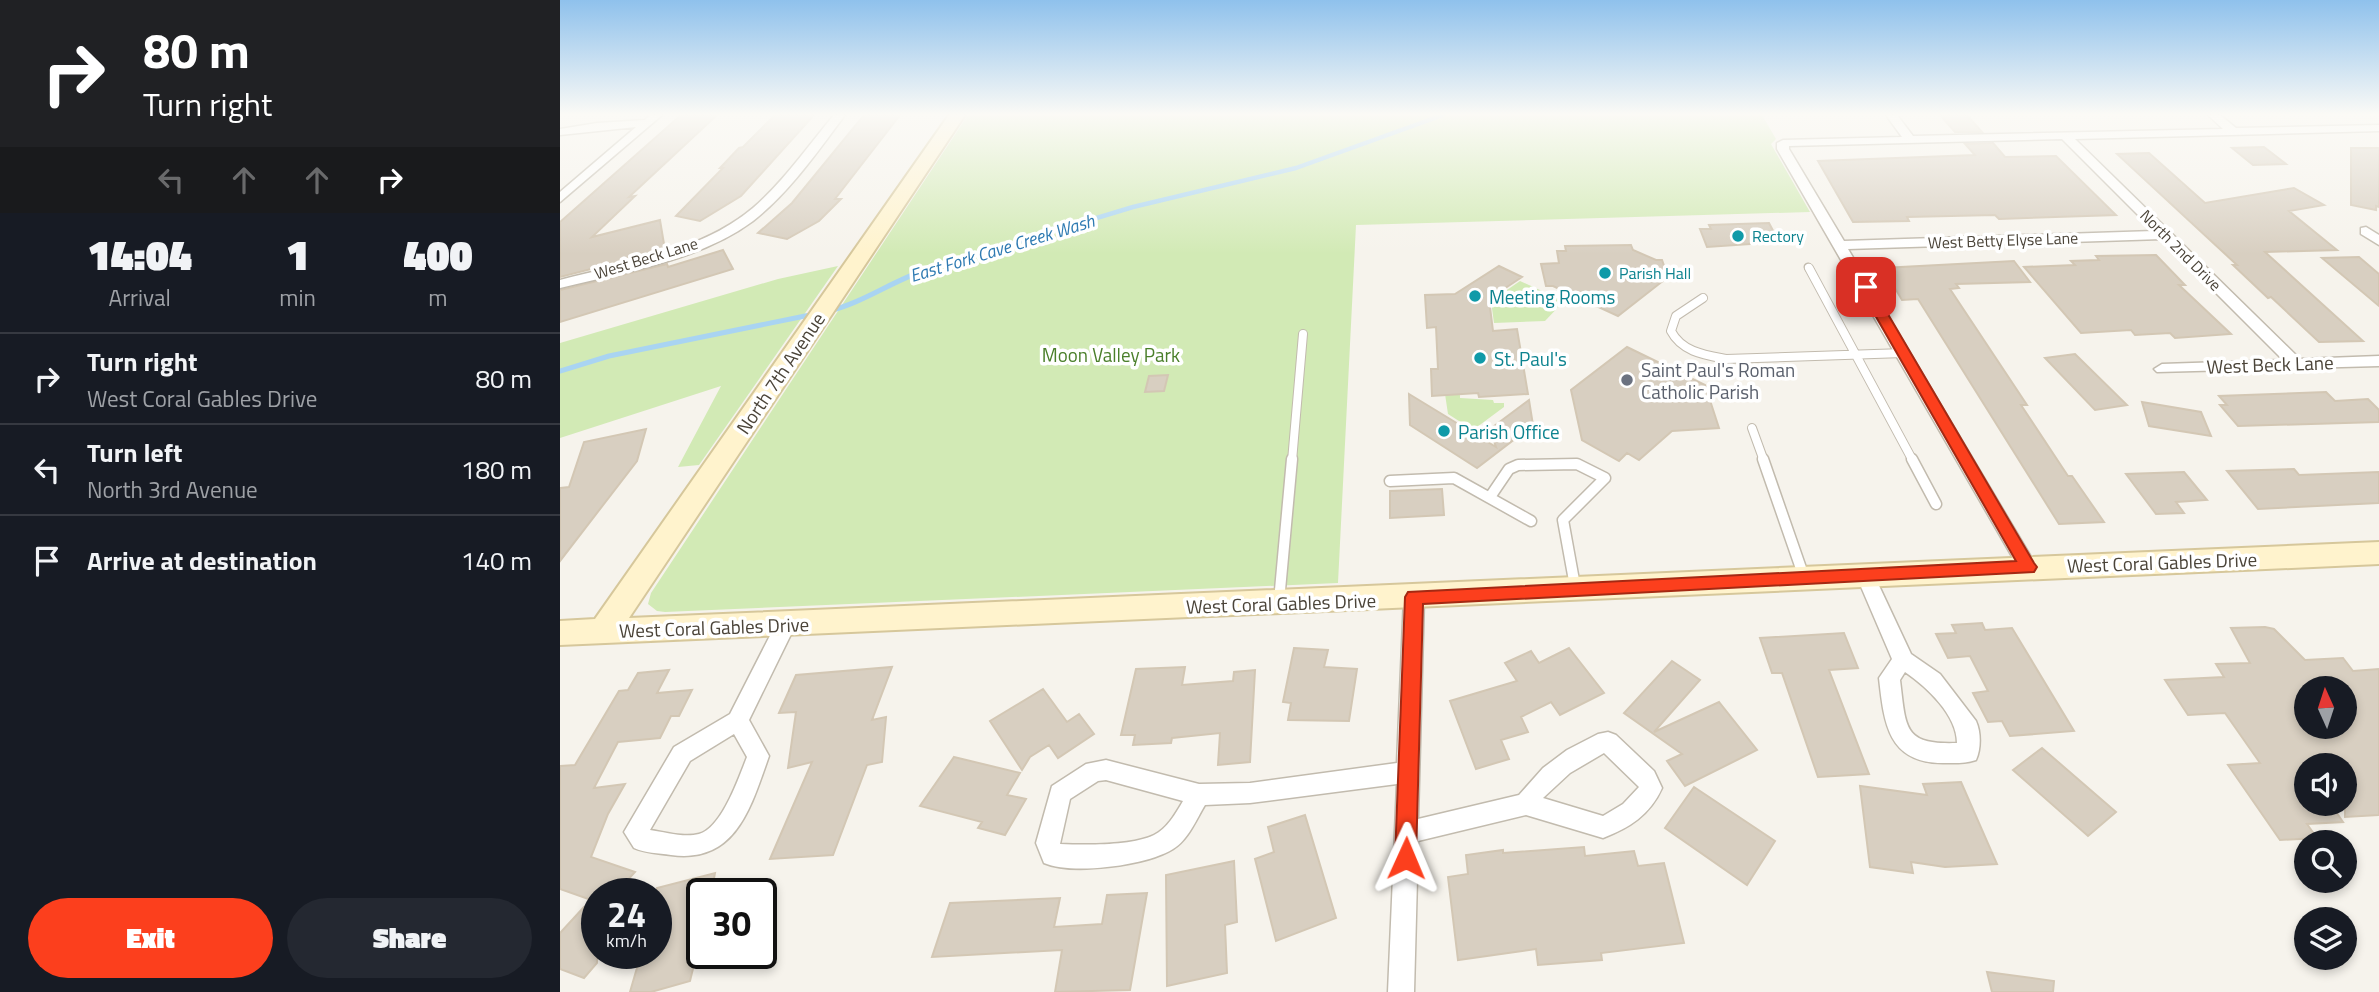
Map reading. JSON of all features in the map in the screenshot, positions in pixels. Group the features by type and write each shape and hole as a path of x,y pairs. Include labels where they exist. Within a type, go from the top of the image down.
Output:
{"street":[{"path":"560,198 603,161"},
{"name":"West Beck Lane","path":"560,284 685,248 731,229 760,208 800,161"},
{"name":"North 7th Avenue","path":"603,632 925,161"},
{"path":"1790,161 2028,567"},
{"name":"North 2nd Drive","path":"2091,161 2296,364"},
{"path":"2366,231 2379,241"},
{"name":"West Betty Elyse Lane","path":"1841,245 2165,235"},
{"name":"West Beck Lane","path":"2162,369 2379,360"},
{"name":"West Coral Gables Drive","path":"560,633 2379,553"},
{"path":"1865,575 1902,660 1933,680 1968,728 1968,753 1918,751 1903,737 1889,678 1902,660"},
{"path":"1401,992 1414,597"},
{"path":"738,721 758,756 725,830 715,839 700,846 642,839 636,832 639,824 682,754 738,721 786,624"},
{"path":"1406,833 1526,804 1603,827 1614,823 1647,797 1651,788 1646,779 1608,742 1592,745 1536,789 1526,804"},
{"path":"1199,795 1173,835 1156,847 1073,858 1052,855 1048,843 1060,793 1094,771 1117,772 1199,795 1250,793 1407,772"}],"lane":[{"path":"1808,267 1936,504"},
{"path":"1703,298 1676,316 1672,322 1671,335 1689,349 1726,359 1904,353"},
{"path":"1279,603 1303,334"},
{"path":"1752,428 1805,578"},
{"path":"1490,497 1509,469 1518,465 1577,464 1605,478 1563,520 1575,588"},
{"path":"1391,481 1454,478 1531,521"}],"green space":[{"name":"Moon Valley Park","path":"937,161 1781,161 1810,212 1356,225 1338,583 665,612 657,611 648,604 651,593"},
{"path":"838,266 699,465 678,467 721,386 560,438 560,343 778,279"},
{"path":"1520,281 1564,301 1545,321 1494,323 1491,301"},
{"path":"1460,393 1460,398 1493,400 1494,403 1504,403 1504,407 1473,430 1448,414 1445,394"}],"building":[{"path":"629,161 667,161 592,237 660,220 665,250 560,277 560,222"},
{"path":"726,161 772,161 741,196 700,221 676,216 723,168 720,168"},
{"path":"826,161 864,161 835,199 841,199 819,221 787,239 758,233 792,203"},
{"path":"1818,161 2061,161 2116,215 1999,219 1995,215 1907,217 1909,221 1853,222"},
{"path":"2125,161 2158,161 2205,203 2294,188 2324,205 2289,211 2337,250 2265,252 2363,341 2319,342 2233,265 2237,265"},
{"path":"2248,161 2282,161 2286,164 2253,165"},
{"path":"2351,161 2379,161 2379,207 2376,206 2376,210 2351,205"},
{"name":"Rectory","path":"1769,223 1779,242 1707,247 1700,229 1711,229 1709,225"},
{"name":"Parish Hall","path":"1631,245 1633,250 1662,260 1668,277 1618,316 1553,286 1546,286 1541,264 1559,263 1557,251 1566,251 1565,246"},
{"path":"723,250 733,269 560,322 560,290 667,264 668,267"},
{"path":"2156,255 2185,285 2179,285 2231,334 2175,338 2170,333 2135,335 2131,330 2081,333 2024,267 2075,265 2071,261 2099,260 2096,256"},
{"path":"2359,257 2379,274 2379,306 2322,258"},
{"path":"2014,261 2030,282 1956,284 1959,288 1950,289 2027,405 2021,405 2068,476 2072,476 2104,522 2059,524 1918,299 1902,300 1883,268"},
{"path":"1499,266 1522,277 1489,299 1493,331 1517,329 1528,394 1432,396 1431,369 1438,369 1436,327 1427,328 1425,295 1455,294"},
{"path":"1627,347 1705,385 1719,428 1672,431 1639,460 1627,453 1619,461 1582,440 1571,390"},
{"path":"2075,354 2127,405 2095,410 2045,358"},
{"path":"1168,375 1164,391 1145,392 1149,376"},
{"path":"2326,392 2335,401 2368,399 2379,410 2379,422 2238,426 2220,405 2227,405 2219,396"},
{"name":"Parish Office","path":"1409,394 1496,447 1490,429 1529,400 1533,425 1477,468 1410,425"},
{"path":"2142,402 2201,412 2211,436 2149,426"},
{"path":"646,429 637,461 560,561 560,488 569,487 584,442"},
{"path":"2294,469 2299,475 2379,472 2379,503 2258,509 2227,471"},
{"path":"2184,472 2207,500 2176,502 2184,513 2156,514 2126,474"},
{"path":"1442,489 1444,515 1390,518 1390,491"},
{"path":"1982,623 1985,630 2012,628 2074,731 2010,736 2002,721 1988,722 1973,693 1988,691 1970,656 1948,658 1936,634 1956,633 1952,625"},
{"path":"2231,628 2274,629 2305,660 2343,658 2353,671 2379,669 2379,815 2345,817 2357,816 2357,753 2294,753 2294,816 2339,816 2343,822 2307,824 2311,830 2294,830 2294,839 2280,840 2228,765 2260,763 2225,713 2188,715 2165,680 2224,677 2216,664 2250,663"},
{"path":"1844,633 1858,668 1829,670 1869,774 1818,777 1782,673 1772,673 1760,638"},
{"path":"1294,648 1328,650 1324,667 1357,669 1349,721 1288,720 1291,703 1283,702"},
{"path":"1569,648 1604,693 1560,715 1551,702 1521,717 1528,732 1501,740 1509,759 1476,769 1450,701 1517,681 1505,663 1531,651 1539,663"},
{"path":"1672,661 1700,680 1654,732 1719,702 1757,750 1685,786 1667,761 1682,754 1624,713"},
{"path":"892,667 872,720 886,717 882,762 867,765 833,855 770,859 812,762 788,768 796,712 779,713 796,675"},
{"path":"1185,667 1182,685 1233,681 1234,672 1255,670 1250,762 1218,765 1220,733 1172,738 1171,743 1133,745 1135,735 1121,735 1136,669"},
{"path":"669,670 657,693 692,690 679,716 671,716 660,738 618,742 594,788 625,784 608,814 591,857 635,872 630,878 581,878 581,896 560,889 560,766 575,765 619,691 628,690 638,673"},
{"path":"1043,689 1067,722 1079,714 1094,734 1058,758 1049,745 1030,757 1022,770 990,721"},
{"path":"2042,748 2116,812 2088,836 2013,770"},
{"path":"954,757 1020,773 1007,795 1026,799 1005,835 978,828 982,822 920,806"},
{"path":"1961,782 1997,864 1945,867 1911,862 1913,873 1870,867 1860,786 1927,795 1923,784"},
{"path":"1694,787 1775,841 1747,885 1665,828"},
{"path":"1305,815 1336,918 1276,941 1255,859 1274,852 1268,827"},
{"path":"1584,847 1585,856 1634,851 1638,866 1664,863 1684,943 1601,953 1602,960 1538,965 1536,949 1458,960 1448,877 1468,874 1466,855 1503,850 1503,853"},
{"path":"1234,861 1237,922 1225,925 1227,973 1167,986 1166,875"},
{"path":"715,873 714,878 696,878"},
{"path":"686,880 686,969 693,969 690,981 651,992 630,992 637,969 672,969 672,884"},
{"path":"1147,893 1130,990 1055,992 1062,950 932,957 950,903 1060,898 1054,927 1102,924 1107,895"},
{"path":"581,910 581,969 592,969 584,978 560,969 560,933"},
{"path":"1987,972 2054,981 2053,992 1992,992"}],"waterway":[{"name":"East Fork Cave Creek Wash","path":"929,269 1133,207 1315,161"},
{"name":"East Fork Cave Creek Wash","path":"829,311 929,269"},
{"name":"East Fork Cave Creek Wash","path":"560,371 609,356 815,314"}],"place":[{"name":"Rectory","path":"1738,236"},
{"name":"Parish Hall","path":"1605,273"},
{"name":"Meeting Rooms","path":"1475,296"},
{"name":"St. Paul's","path":"1480,358"},
{"name":"Saint Paul's Roman Catholic Parish","path":"1627,380"},
{"name":"Parish Office","path":"1444,431"}],"route":[{"path":"1406,858 1414,597 2028,567 1866,287"}]}
